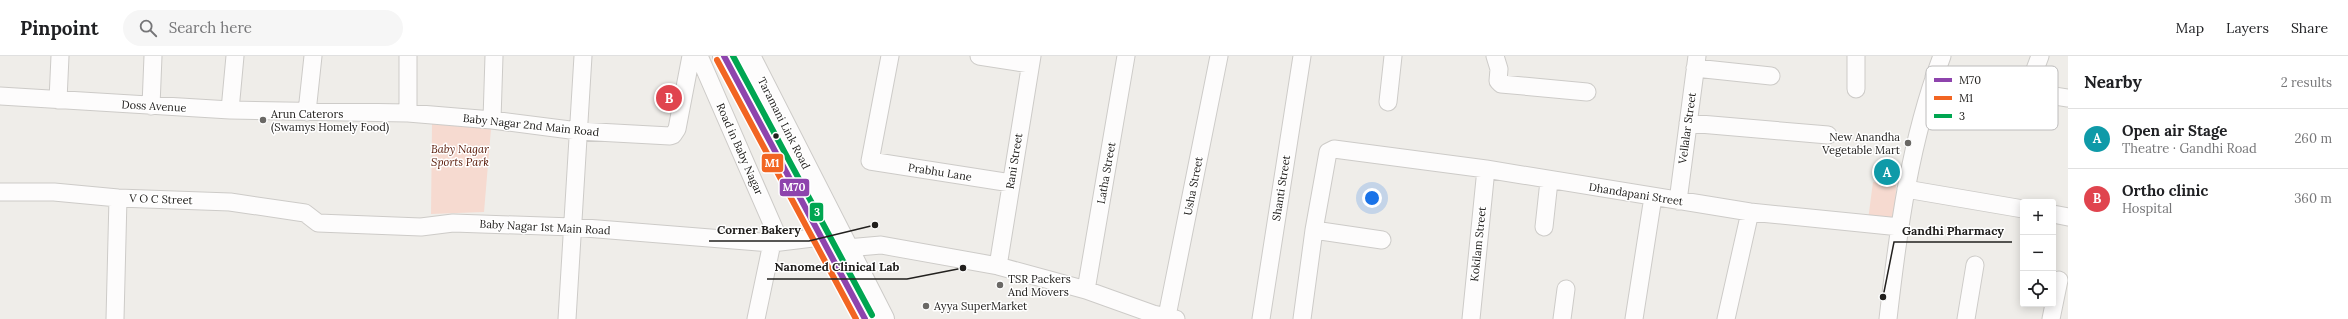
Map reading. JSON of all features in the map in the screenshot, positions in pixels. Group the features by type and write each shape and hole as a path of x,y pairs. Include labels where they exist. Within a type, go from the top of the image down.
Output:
{"main road":[{"name":"Taramani Link Road","path":"724,56 865,319"},
{"name":"Taramani Link Road","path":"749,56 883,319"}],"street":[{"path":"58,100 60,56"},
{"path":"152,106 153,56"},
{"path":"230,110 235,56"},
{"path":"307,112 313,56"},
{"path":"408,56 408,113"},
{"path":"492,120 494,56"},
{"path":"567,319 583,56"},
{"name":"Baby Nagar 2nd Main Road","path":"307,112 408,113 492,120 578,131 674,135 677,129 691,56"},
{"name":"Road in Baby Nagar","path":"698,56 776,243"},
{"name":"Prabhu Lane","path":"890,56 870,162 1010,183"},
{"path":"978,56 1031,60"},
{"name":"Latha Street","path":"1086,290 1126,56"},
{"name":"Usha Street","path":"1162,317 1219,56"},
{"name":"Shanti Street","path":"1260,319 1302,56"},
{"path":"1388,102 1393,56"},
{"path":"1495,56 1499,68 1498,81 1501,84 1587,92"},
{"path":"1856,56 1856,89"},
{"path":"1938,66 1942,56"},
{"path":"2036,66 2040,56"},
{"name":"Rani Street","path":"998,266 1010,183 1031,60"},
{"path":"1696,62 1771,76"},
{"name":"Vellalar Street","path":"1678,201 1696,62"},
{"name":"Doss Avenue","path":"0,96 152,106 307,112"},
{"path":"2058,96 2068,98"},
{"path":"1888,319 1906,189 1926,109"},
{"path":"1688,123 1828,135"},
{"name":"Dhandapani Street","path":"1314,230 1328,152 1334,149 1486,169 1548,181 1750,212 1900,226"},
{"name":"Kokilam Street","path":"1471,319 1486,169"},
{"path":"1544,227 1548,181"},
{"path":"1906,189 2020,208"},
{"name":"V O C Street","path":"0,192 54,192 118,198 230,202 305,213 318,223"},
{"path":"1634,319 1653,197"},
{"path":"115,319 118,198"},
{"path":"1726,319 1750,212"},
{"path":"2056,214 2068,216"},
{"name":"Baby Nagar 1st Main Road","path":"318,223 421,227 453,223 573,227 776,243 821,237"},
{"path":"1302,319 1314,230 1382,240"},
{"path":"756,319 776,243"},
{"path":"847,248 881,245 998,266 1086,290 1162,317"},
{"path":"1966,319 1975,265"},
{"path":"2051,319 2059,280"},
{"path":"1562,319 1566,289"}],"green space":[{"name":"Baby Nagar Sports Park","path":"432,124 491,129 484,212 431,214"},
{"path":"1873,182 1896,185 1895,224 1868,220"}],"transit line":[{"name":"M70","path":"724,56 865,319"},
{"name":"3","path":"733,56 872,315"},
{"name":"M1","path":"717,60 856,319"}],"place":[{"name":"Ortho clinic","path":"669,98"},
{"name":"Arun Caterors (Swamys Homely Food)","path":"263,120"},
{"name":"New Anandha Vegetable Mart","path":"1908,143"},
{"name":"Open air Stage","path":"1887,172"},
{"name":"Corner Bakery","path":"875,225"},
{"name":"Nanomed Clinical Lab","path":"963,268"},
{"name":"TSR Packers And Movers","path":"1000,285"},
{"name":"Gandhi Pharmacy","path":"1883,297"},
{"name":"Ayya SuperMarket","path":"926,306"}]}
